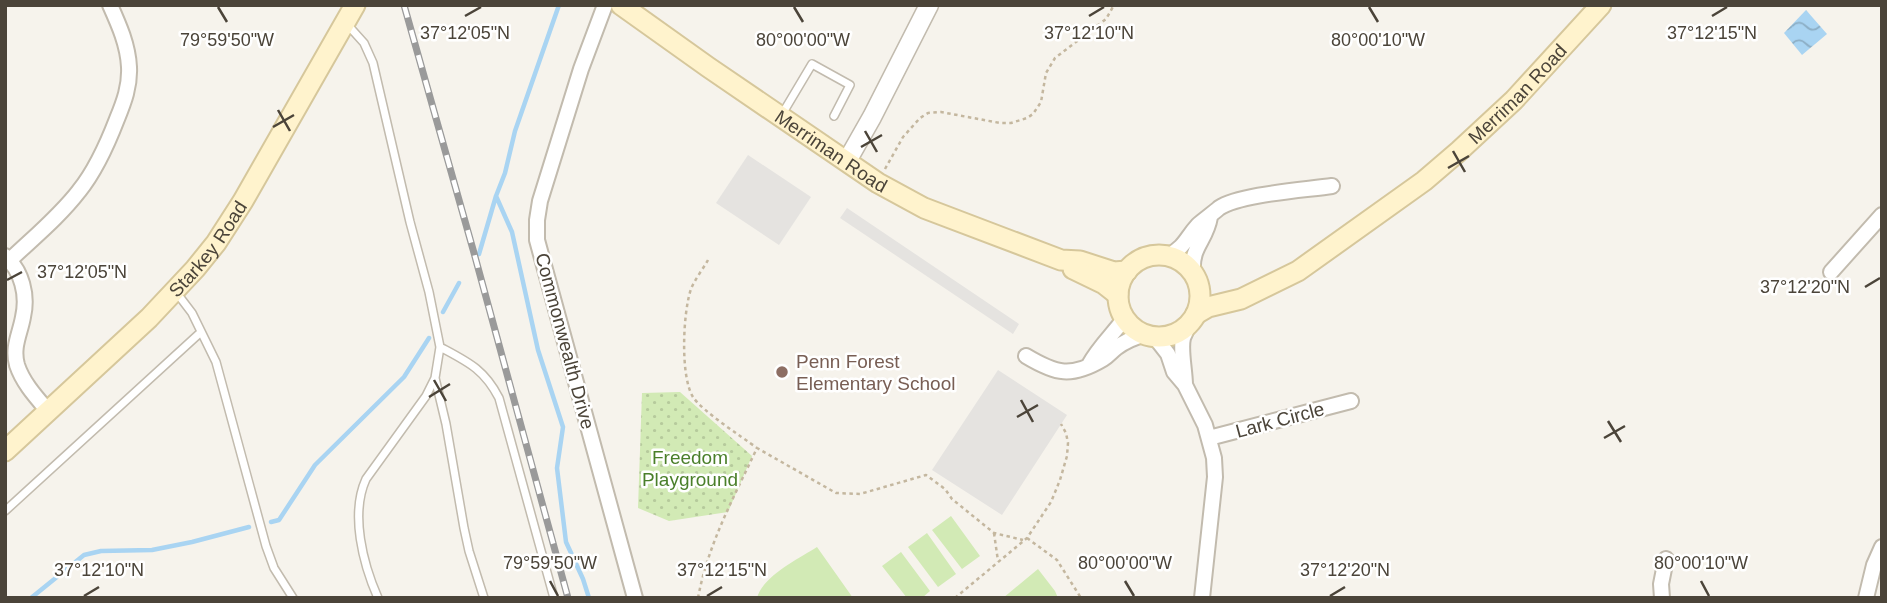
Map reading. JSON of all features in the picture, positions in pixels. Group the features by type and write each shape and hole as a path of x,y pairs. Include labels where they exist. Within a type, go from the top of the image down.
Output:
{"main road":[{"name":"Merriman Road","path":"621,5 878,183 924,208 1061,260 1080,261 1114,272 1127,271"},
{"name":"Merriman Road","path":"1193,318 1208,307 1241,299 1298,271 1424,181 1514,100 1601,5"},
{"name":"Starkey Road","path":"5,451 149,318 176,291 216,243 351,14"},
{"path":"1156,255 1168,256 1177,259 1195,276 1200,297 1193,318 1174,334 1150,335 1130,325 1120,307 1118,295 1127,271 1135,263 1156,255"},
{"name":"Merriman Road","path":"1061,260 1076,272 1104,284 1118,295"},
{"name":"Merriman Road","path":"1195,276 1206,286 1217,290 1252,292"}],"street":[{"path":"48,411 34,396 17,364 15,351 25,302 20,275 8,258 81,189 96,167 121,108 129,80 129,66 127,48 110,5"},
{"name":"Commonwealth Drive","path":"605,5 581,69 540,201 537,240 635,598"},
{"path":"847,161 929,5"},
{"path":"1168,256 1182,246 1199,224 1231,202 1332,186"},
{"path":"1832,272 1882,215"},
{"path":"1195,276 1192,260 1208,230 1210,217"},
{"path":"1089,365 1096,352 1125,318"},
{"path":"1185,385 1182,347 1193,318"},
{"path":"1026,356 1046,368 1062,372 1076,371 1103,359 1124,342 1150,335 1165,348 1174,372 1185,385 1205,425 1214,458 1215,477 1202,598"},
{"name":"Lark Circle","path":"1209,438 1351,401"},
{"path":"1866,598 1874,565 1882,547"},
{"path":"1662,598 1661,584 1666,559"}],"lane":[{"path":"351,14 373,63 440,347 435,378 426,396 360,491 358,520 363,551 369,577 378,598"},
{"path":"781,116 812,64 850,85 834,116"},
{"path":"176,291 192,313 216,362 265,546 274,568 293,598"},
{"path":"5,511 201,332"},
{"path":"440,347 470,362 482,372 499,398 554,598"},
{"path":"435,378 446,424 466,539 484,598"}],"path":[{"path":"878,183 904,137 920,118 928,113 941,112 1000,123 1020,121 1033,114 1041,102 1049,65 1106,19 1114,5"},
{"path":"708,260 691,288 684,324 688,381 692,395 700,404 757,448 836,493 860,494 926,475 994,533 1025,539 1057,560 1081,598"},
{"path":"955,598 1025,539 1051,502 1060,480 1068,443 1061,424"},
{"path":"698,598 702,574 722,520 757,448"},
{"path":"994,533 998,561"}],"green space":[{"name":"Freedom Playground","path":"680,392 752,456 728,512 669,521 638,508 642,393"},
{"path":"951,516 980,556 962,569 932,530"},
{"path":"927,533 956,574 938,587 908,547"},
{"path":"817,547 853,598 757,598 766,582 774,575"},
{"path":"901,552 930,591 922,598 907,598 882,566"},
{"path":"1038,569 1058,598 1003,598"}],"shaded area":[{"path":"748,155 811,197 779,245 716,203"},
{"path":"847,208 1019,324 1013,334 840,218"},
{"path":"998,370 1067,415 1002,515 932,470"}],"water":[{"path":"1806,10 1827,34 1802,55 1784,33"}],"waterway":[{"path":"479,254 505,173 515,131 559,5"},
{"path":"496,196 512,232 538,350 563,427 557,468 566,542 589,598"},
{"path":"443,312 459,283"},
{"path":"271,522 279,520 315,465 404,377 429,338"},
{"path":"31,598 84,555 101,551 152,550 249,527"}],"railway":[{"path":"404,5 568,598"}],"place":[{"name":"Penn Forest Elementary School","path":"782,372"}]}
